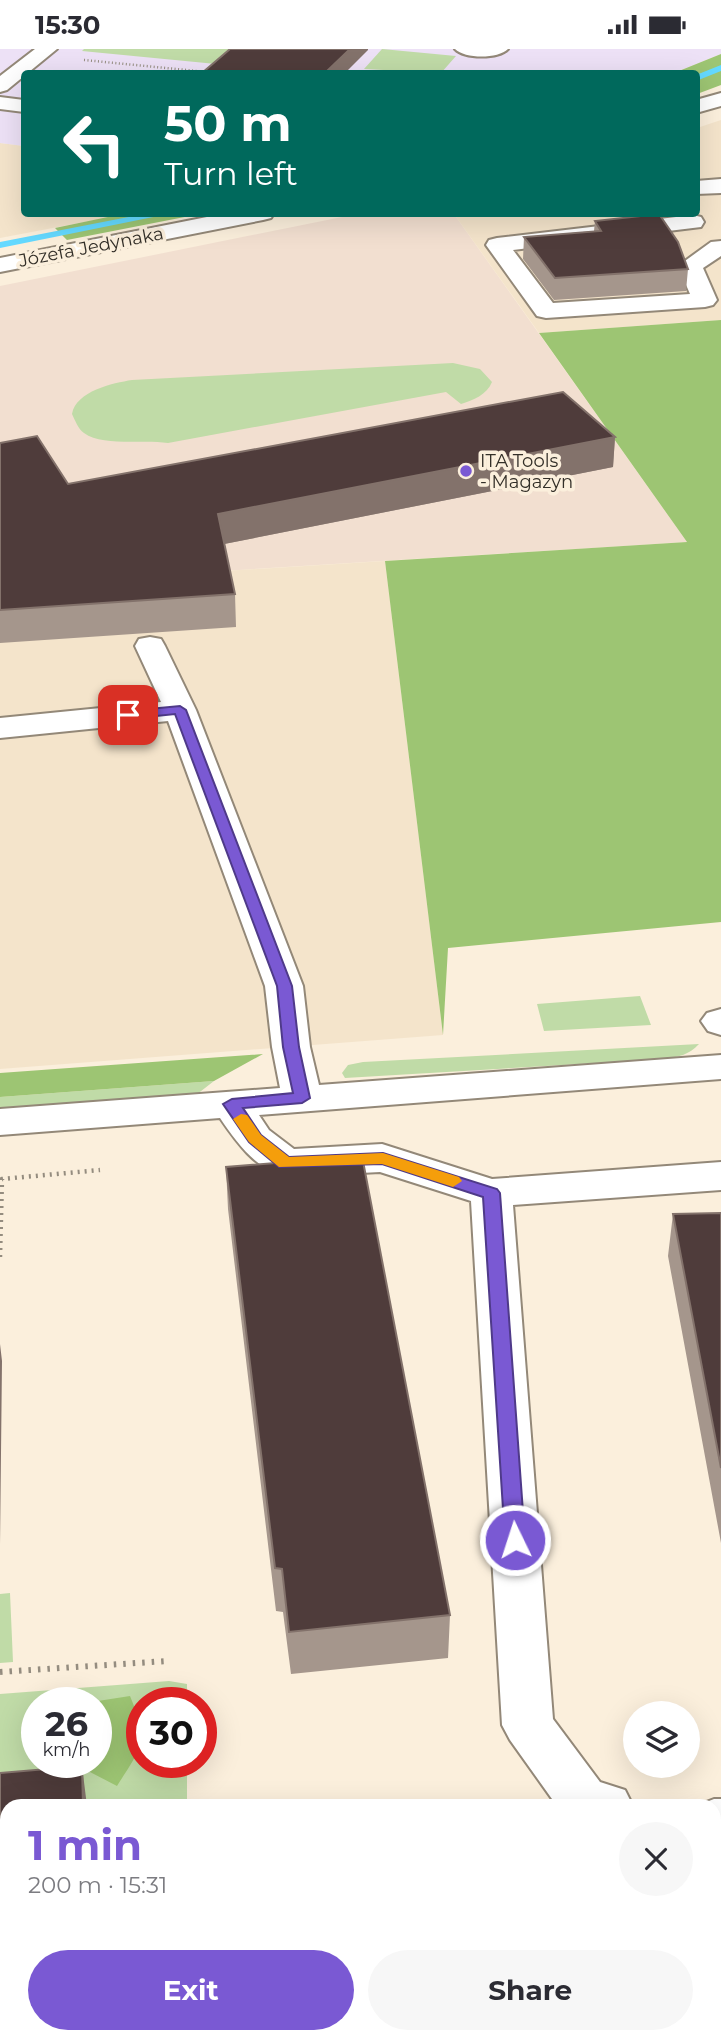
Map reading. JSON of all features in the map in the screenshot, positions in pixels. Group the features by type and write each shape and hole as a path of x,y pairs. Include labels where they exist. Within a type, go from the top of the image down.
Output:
{"street":[{"path":"0,86 43,52"},
{"path":"700,106 721,99"},
{"path":"0,103 21,106"},
{"path":"700,188 721,186"},
{"name":"Józefa Jedynaka","path":"0,265 243,217"},
{"path":"693,222 497,245 546,310 705,300 690,266 719,247"},
{"path":"150,646 180,710 284,986 291,1047 302,1098"},
{"path":"0,728 180,710"},
{"path":"0,1122 721,1067"},
{"path":"232,1104 255,1139 285,1163 383,1158 491,1193 721,1176"},
{"path":"491,1193 528,1725 583,1799"}],"path":[{"path":"43,52 190,70"},
{"path":"0,1257 1,1179 100,1170"},
{"path":"0,1672 167,1661"}],"shaded area":[{"path":"0,49 721,49 721,54 681,70 21,70 21,146 0,143"},
{"path":"721,120 721,320 539,333 456,217 700,217 700,127"},
{"path":"0,143 21,146 21,217 111,217 0,238"},
{"path":"342,217 456,217 687,542 0,585 0,286"},
{"path":"385,561 443,1035 0,1069 0,585"}],"green space":[{"path":"233,49 216,64 82,51"},
{"path":"382,49 456,56 444,70 364,69"},
{"path":"721,54 721,85 700,93 700,70 681,70"},
{"path":"108,217 185,217 67,240 55,228"},
{"path":"721,320 721,922 448,948 443,1035 385,561 687,542 539,333"},
{"path":"453,363 480,369 492,382 490,387 479,396 461,404 446,392 168,443 113,441 92,437 80,429 72,414 80,399 96,389 132,380"},
{"path":"640,996 651,1025 544,1031 537,1004"},
{"path":"699,1044 683,1055 664,1059 345,1078 342,1073 348,1065 363,1062"},
{"path":"263,1054 214,1081 0,1097 0,1073"},
{"path":"214,1081 196,1095 0,1111 0,1097"},
{"path":"10,1593 13,1662 0,1663 0,1594"},
{"path":"169,1681 187,1684 187,1687 126,1687 126,1778 187,1778 187,1799 0,1799 0,1694 21,1692 21,1778 112,1778 112,1687 91,1687"},
{"path":"126,1697 126,1772 117,1786 102,1778 112,1778 112,1699"}],"building":[{"path":"230,49 350,49 328,70 206,70"},
{"path":"661,217 678,242 688,269 555,278 524,237 601,231 595,221"},
{"path":"563,392 615,437 218,514 235,594 0,610 0,443 37,436 68,484"},
{"path":"362,1156 450,1615 289,1632 282,1569 275,1568 226,1167"},
{"path":"721,1213 721,1468 673,1214"},
{"path":"21,1771 21,1778 82,1778 83,1799 0,1799 0,1773"}],"waterway":[{"path":"700,76 721,68"},
{"path":"0,245 147,217"}],"slow traffic":[{"path":"241,1119 255,1139 285,1163 383,1158 453,1181"}],"place":[{"name":"ITA Tools - Magazyn","path":"466,471"}],"route":[{"path":"128,715 180,710 284,986 291,1047 302,1098 232,1104 255,1139 285,1163 383,1158 491,1193 515,1540"}]}
